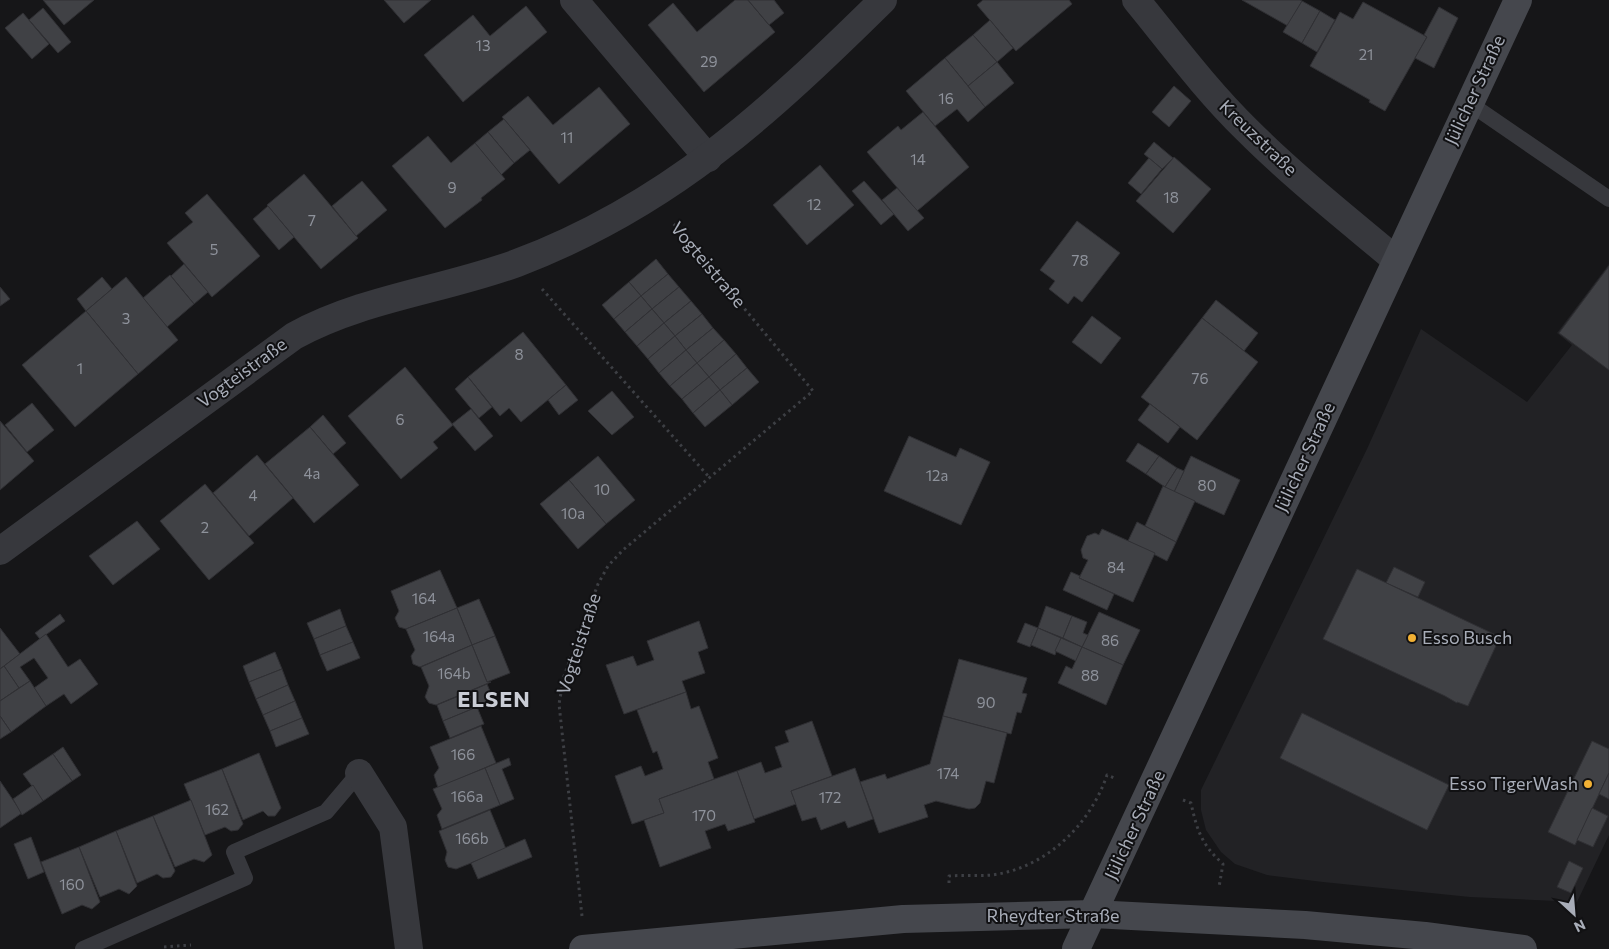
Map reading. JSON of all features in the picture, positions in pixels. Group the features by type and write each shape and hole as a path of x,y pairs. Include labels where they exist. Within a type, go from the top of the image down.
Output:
{"street":[{"path":"574,0 708,158"},
{"name":"Vogteistraße","path":"0,550 281,344 301,332 363,308 519,262 597,227 651,197 708,158 787,93 884,0"},
{"name":"Kreuzstraße","path":"1136,0 1218,101 1275,157 1396,260"},
{"name":"Jülicher Straße","path":"1076,949 1518,0"},
{"path":"359,772 393,826 409,949"},
{"name":"Rheydter Straße","path":"584,949 903,919 1092,914 1215,918 1305,925 1425,936 1523,949"}],"lane":[{"path":"1469,103 1609,200"},
{"path":"83,949 245,878 234,852 326,812 359,772"}],"path":[{"name":"Vogteistraße","path":"584,949 560,709 562,684 598,584 608,566 623,550 813,390 651,197"},
{"path":"519,262 709,477"}],"shaded area":[{"path":"1609,264 1609,835 1577,902 1470,897 1323,882 1267,875 1235,864 1221,852 1206,830 1201,810 1201,790 1367,449 1421,329 1527,402 1572,345 1557,333"}],"building":[{"path":"43,0 94,0 64,25"},
{"path":"384,0 431,0 404,23"},
{"path":"735,0 748,0 775,32 704,92 648,25 673,3 697,32"},
{"path":"748,0 774,0 784,13 769,25"},
{"path":"983,0 1069,0 1072,4 1016,51 977,5"},
{"path":"1242,0 1300,0 1302,1 1288,26"},
{"path":"1302,1 1320,11 1302,43 1283,32"},
{"path":"1363,2 1427,37 1385,111 1369,102 1370,100 1310,66 1340,12 1353,19"},
{"path":"526,6 547,32 463,102 424,55 473,15 490,36"},
{"path":"1439,7 1458,18 1434,68 1415,58 1427,37 1424,35"},
{"path":"43,8 71,42 58,53 29,20"},
{"path":"1320,11 1335,20 1317,52 1302,43"},
{"path":"23,13 49,44 32,59 5,28"},
{"path":"990,20 1013,48 997,62 973,35"},
{"path":"973,35 997,62 968,86 945,58"},
{"path":"945,58 985,107 968,122 957,109 935,126 906,91"},
{"path":"997,62 1014,83 985,107 968,86"},
{"path":"1174,86 1191,101 1169,127 1152,112"},
{"path":"599,87 630,124 559,184 502,117 528,96 553,125"},
{"path":"923,112 969,167 917,211 867,152 898,126 901,130"},
{"path":"504,119 530,150 514,163 488,132"},
{"path":"488,132 514,163 501,175 475,143"},
{"path":"428,136 451,163 475,143 505,179 481,198 482,200 445,228 392,166"},
{"path":"1154,142 1173,158 1162,169 1144,154"},
{"path":"1174,157 1211,189 1173,233 1136,201"},
{"path":"1149,158 1162,169 1141,194 1128,183"},
{"path":"820,165 854,205 807,245 773,205"},
{"path":"304,174 358,238 321,269 267,205"},
{"path":"362,181 387,210 356,236 332,206"},
{"path":"864,181 894,214 881,225 852,191"},
{"path":"897,188 924,218 908,231 882,200"},
{"path":"207,194 260,256 212,297 167,243 193,222 185,213"},
{"path":"268,206 294,237 279,250 253,219"},
{"path":"1077,221 1120,253 1082,302 1074,296 1068,304 1049,289 1055,281 1040,270"},
{"path":"656,259 668,274 641,296 629,282"},
{"path":"184,264 208,292 194,304 171,276"},
{"path":"1609,266 1609,370 1559,333"},
{"path":"668,274 679,287 652,309 641,296"},
{"path":"170,275 194,304 167,327 143,298"},
{"path":"102,277 112,289 86,311 77,299"},
{"path":"126,277 178,340 138,374 86,311"},
{"path":"629,282 641,296 614,319 602,305"},
{"path":"0,287 10,299 0,306"},
{"path":"679,287 691,301 664,323 652,309"},
{"path":"641,296 652,309 625,332 614,319"},
{"path":"1216,300 1258,333 1244,351 1202,318"},
{"path":"691,301 702,314 675,336 664,323"},
{"path":"652,309 664,323 637,346 625,332"},
{"path":"86,311 138,374 75,427 22,365"},
{"path":"702,314 713,328 686,350 675,336"},
{"path":"1092,316 1121,338 1101,364 1072,342"},
{"path":"1202,318 1258,362 1197,440 1141,397"},
{"path":"664,323 675,336 648,359 637,346"},
{"path":"713,328 724,340 697,363 686,350"},
{"path":"523,332 566,385 521,422 509,408 500,416 468,377"},
{"path":"675,336 686,350 659,373 648,359"},
{"path":"724,340 736,354 709,377 697,363"},
{"path":"686,350 697,363 670,386 659,373"},
{"path":"736,354 747,368 720,390 709,377"},
{"path":"697,363 709,377 682,399 670,386"},
{"path":"405,367 453,425 433,442 438,448 401,479 348,416"},
{"path":"747,368 759,382 732,405 720,390"},
{"path":"468,377 492,407 479,418 455,389"},
{"path":"709,377 720,390 693,413 682,399"},
{"path":"566,385 578,400 559,415 548,400"},
{"path":"720,390 732,405 705,427 693,413"},
{"path":"612,391 634,417 612,435 588,411"},
{"path":"32,403 54,430 27,452 5,425"},
{"path":"1150,404 1180,427 1168,443 1138,420"},
{"path":"471,409 493,436 475,451 452,424"},
{"path":"323,415 346,443 333,454 310,427"},
{"path":"0,421 34,461 0,490"},
{"path":"310,427 359,485 314,523 265,464"},
{"path":"909,436 956,457 960,448 990,462 961,525 884,491"},
{"path":"1138,443 1159,456 1146,474 1126,461"},
{"path":"257,455 293,498 249,536 213,493"},
{"path":"598,456 635,500 606,524 569,480"},
{"path":"1159,456 1177,468 1165,487 1146,474"},
{"path":"1191,456 1240,480 1224,515 1174,492"},
{"path":"1177,468 1184,471 1174,492 1165,487"},
{"path":"569,480 606,524 578,549 540,504"},
{"path":"205,484 254,543 209,580 160,521"},
{"path":"1163,486 1195,501 1176,542 1145,526"},
{"path":"137,521 160,549 113,585 89,556"},
{"path":"1137,522 1176,542 1167,561 1128,541"},
{"path":"1102,529 1155,553 1133,602 1079,578 1088,560 1083,558 1081,550 1087,536 1095,533 1099,535"},
{"path":"1394,567 1425,582 1418,597 1386,583"},
{"name":"Esso Busch","path":"1357,569 1500,637 1468,706 1457,703 1323,639"},
{"path":"440,570 457,608 406,629 399,627 395,618 399,611 391,591"},
{"path":"1071,572 1080,576 1079,578 1114,594 1107,610 1063,590"},
{"path":"479,599 495,636 472,645 457,608"},
{"path":"1046,606 1072,616 1063,638 1038,628"},
{"path":"457,608 472,645 420,667 413,664 411,656 415,650 406,629"},
{"path":"340,609 346,626 314,639 307,623"},
{"path":"1099,612 1140,630 1123,665 1082,647"},
{"path":"60,614 65,621 40,639 35,633"},
{"path":"1072,616 1087,622 1083,633 1088,635 1082,647 1063,638"},
{"path":"699,621 708,648 698,652 705,673 682,681 686,692 624,714 606,665 633,656 637,666 654,660 647,641"},
{"path":"1025,623 1038,628 1030,647 1017,642"},
{"path":"346,626 353,642 320,655 314,639"},
{"path":"0,628 20,654 0,669"},
{"path":"1038,628 1061,638 1055,655 1031,645"},
{"path":"46,634 68,667 80,659 98,684 71,704 64,694 46,706 34,688 48,678 34,658 20,667 30,681 19,688 4,666"},
{"path":"495,636 510,673 487,682 472,645"},
{"path":"1061,638 1082,647 1076,661 1055,651"},
{"path":"353,642 360,658 327,671 320,655"},
{"path":"472,645 487,682 491,682 436,705 429,703 425,697 429,686 421,667"},
{"path":"1082,647 1123,665 1106,705 1058,683 1066,666 1072,669"},
{"path":"275,652 282,669 249,682 243,666"},
{"path":"959,659 1027,678 1022,693 1027,694 1021,713 1017,712 1011,734 943,716"},
{"path":"4,666 19,688 0,701 0,669"},
{"path":"282,669 288,685 256,699 249,682"},
{"path":"30,681 46,706 11,732 0,716 0,701"},
{"path":"487,684 494,701 477,708 471,691"},
{"path":"288,685 295,701 263,715 256,699"},
{"path":"471,691 477,707 443,721 437,705"},
{"path":"686,692 691,709 699,706 718,758 708,762 714,779 659,799 664,813 632,824 615,776 641,766 645,776 663,769 657,751 653,753 637,710"},
{"path":"295,701 302,718 270,731 263,715"},
{"path":"477,707 484,724 450,738 443,721"},
{"path":"1302,713 1449,785 1427,830 1280,758"},
{"path":"0,716 11,732 0,739"},
{"path":"943,716 1007,733 994,783 986,781 980,803 975,808 969,809 936,801 924,805 928,817 879,833 860,782 885,774 887,779 930,764"},
{"path":"302,718 309,734 276,747 270,731"},
{"path":"812,721 832,776 791,791 796,804 754,819 737,771 761,762 765,773 782,767 775,747 789,742 785,731"},
{"path":"481,726 496,763 438,788 434,775 439,768 430,747"},
{"name":"Esso TigerWash","path":"1592,741 1609,749 1609,773 1575,845 1548,832"},
{"path":"63,747 81,775 72,781 53,754"},
{"path":"259,753 281,808 275,816 268,816 263,811 243,820 222,769"},
{"path":"53,754 72,781 43,801 23,774"},
{"path":"509,758 511,765 502,769 514,799 500,805 485,768"},
{"path":"485,768 500,805 442,829 437,815 442,809 433,789"},
{"path":"855,768 873,819 848,828 845,821 821,830 816,817 802,821 791,791"},
{"path":"222,769 243,824 238,830 231,831 225,827 205,835 184,784"},
{"path":"737,771 755,822 728,831 725,824 705,831 711,848 660,867 644,820 664,813 659,799"},
{"path":"1609,773 1609,799 1599,794"},
{"path":"0,781 22,813 0,828"},
{"path":"33,785 43,801 22,815 13,799"},
{"path":"191,800 212,855 204,862 194,859 175,867 153,816"},
{"path":"1592,808 1608,816 1593,847 1577,840"},
{"path":"490,810 506,849 456,869 448,867 445,860 447,852 439,831"},
{"path":"153,816 175,871 171,877 163,878 157,874 137,883 116,831"},
{"path":"116,831 137,886 129,894 119,889 100,897 79,847"},
{"path":"31,837 44,872 28,879 14,844"},
{"path":"525,839 532,857 478,879 471,863"},
{"path":"79,847 100,902 92,909 82,905 62,914 41,862"},
{"path":"1569,861 1583,868 1571,893 1557,887"}],"place":[{"name":"Esso Busch","path":"1412,638"},
{"name":"Esso TigerWash","path":"1588,784"}],"district":[{"name":"ELSEN","path":"494,699"}]}
